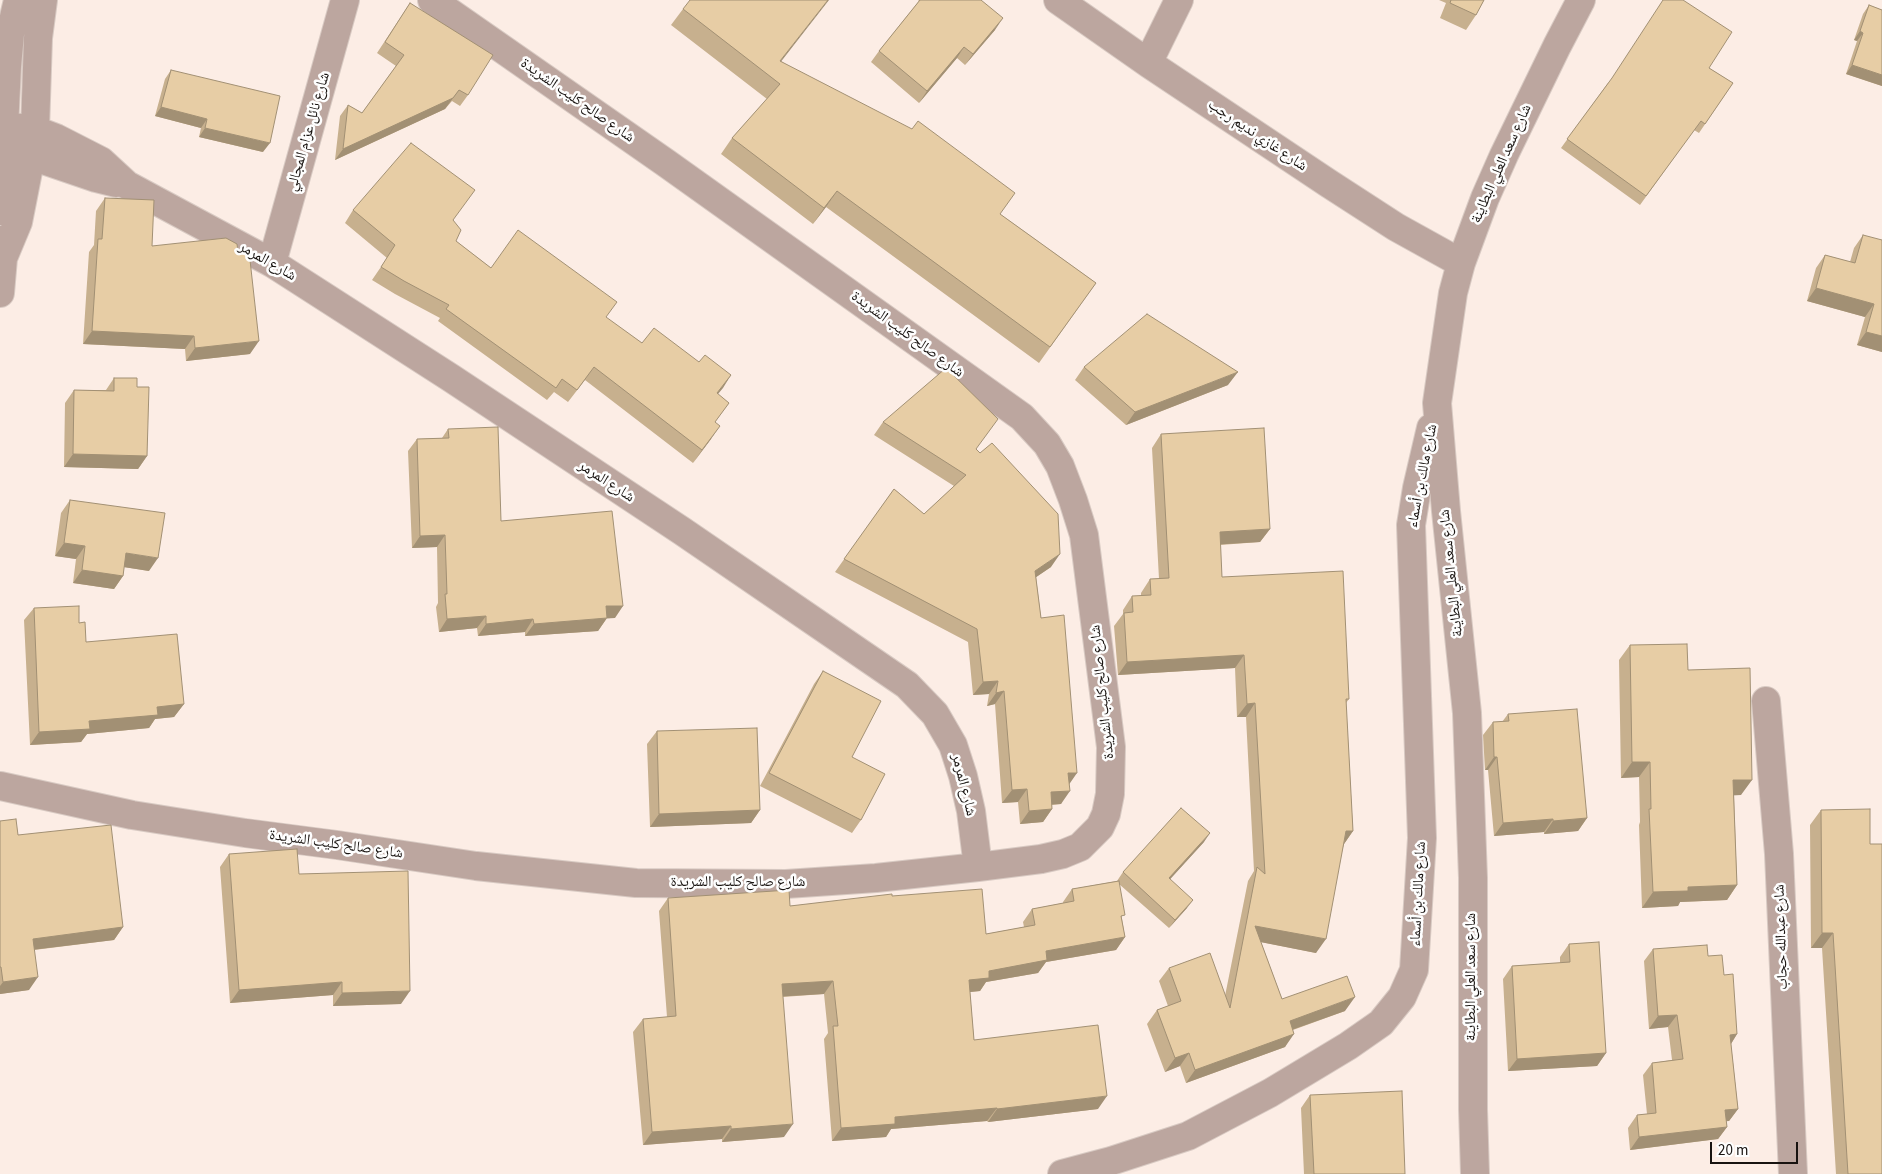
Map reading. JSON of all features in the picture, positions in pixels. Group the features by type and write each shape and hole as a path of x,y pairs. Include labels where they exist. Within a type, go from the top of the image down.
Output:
{"street":[{"path":"0,211 5,34 18,0"},
{"path":"3,258 18,222 33,143 38,38 43,0"},
{"name":"شارع نائل عزام المجالي","path":"272,263 345,0"},
{"name":"شارع صالح كليب الشريدة","path":"0,786 132,815 245,833 476,866 636,883 786,884 876,878 978,867 1040,859 1080,847 1100,826 1106,814 1110,794 1110,747 1084,535 1074,500 1060,466 1047,444 1022,417 666,163 432,0"},
{"name":"شارع غازي نديم رجب","path":"1058,0 1396,227 1461,263"},
{"path":"1148,62 1179,0"},
{"name":"شارع سعد العلي البطاينة","path":"1475,1174 1473,878 1467,713 1437,403 1449,318 1461,263 1485,198 1504,154 1581,0"},
{"path":"5,34 38,38"},
{"path":"3,66 37,66"},
{"name":"شارع المرمر","path":"3,136 33,143 96,178 127,185 272,263 451,378 690,537 907,685 935,714 953,746 964,776 971,811 978,867"},
{"path":"0,224 3,258 0,293"},
{"name":"شارع مالك بن أسماء","path":"1062,1174 1111,1161 1188,1136 1270,1094 1348,1046 1381,1023 1402,997 1414,970 1422,838 1411,526 1417,488 1437,403"},
{"name":"شارع عبدالله حجاب","path":"1766,701 1779,854 1793,1174"}],"building":[{"path":"690,0 828,0 780,61 912,129 918,121 1015,193 1000,214 1096,283 1050,347 837,191 824,208 732,138 780,84 683,9"},
{"path":"920,0 981,0 1003,18 973,54 964,47 927,91 879,51"},
{"path":"1451,0 1484,0 1476,15 1450,3"},
{"path":"1663,0 1683,0 1732,32 1709,68 1733,83 1705,124 1701,121 1646,196 1567,139 1612,78"},
{"path":"410,3 493,55 468,95 459,90 453,98 343,149 348,105 362,113 404,55 385,42"},
{"path":"1869,5 1882,10 1882,75 1852,65 1863,33 1860,31"},
{"path":"171,70 280,96 270,143 205,128 207,119 161,107"},
{"path":"411,143 475,190 453,220 461,230 456,241 491,268 518,230 617,302 606,317 642,343 654,328 699,362 705,355 731,375 717,393 729,403 715,422 720,426 702,450 594,367 577,390 562,379 556,388 446,309 449,305 381,267 395,245 353,210"},
{"path":"105,198 154,200 152,246 226,238 237,244 238,252 249,251 259,341 195,348 194,336 92,331 98,239 102,239"},
{"path":"1863,235 1882,240 1882,336 1866,332 1874,304 1816,288 1825,255 1855,263"},
{"path":"1147,314 1238,372 1135,412 1084,367"},
{"path":"946,368 998,419 976,449 980,453 992,443 1058,514 1060,554 1035,571 1041,618 1064,615 1077,773 1068,773 1070,791 1051,792 1052,809 1029,811 1027,789 1012,790 1004,691 996,693 998,681 983,682 977,629 844,559 894,489 924,514 966,475 883,422"},
{"path":"114,378 137,378 137,387 149,387 147,456 73,454 74,390 114,391"},
{"path":"498,427 501,521 612,511 623,606 606,606 607,618 534,624 533,619 486,624 486,616 447,619 445,535 420,536 417,439 449,438 448,429"},
{"path":"1264,428 1270,529 1220,532 1222,577 1343,571 1349,699 1346,699 1353,831 1346,831 1326,939 1255,926 1282,999 1347,976 1355,997 1290,1021 1294,1034 1195,1070 1189,1053 1175,1058 1157,1010 1181,1001 1169,968 1210,953 1230,1008 1257,867 1265,874 1255,703 1247,704 1244,655 1127,662 1124,613 1133,612 1132,596 1151,595 1150,579 1169,578 1161,434"},
{"path":"70,500 165,513 158,558 126,553 123,576 82,570 85,546 64,543"},
{"path":"79,606 79,623 85,622 86,642 177,634 184,704 157,707 158,715 89,721 90,729 39,732 34,608"},
{"path":"1687,644 1688,670 1750,668 1752,780 1733,780 1737,885 1688,887 1688,891 1653,892 1649,809 1651,809 1650,762 1632,762 1630,645"},
{"path":"823,671 881,701 852,757 885,774 861,820 769,773"},
{"path":"1577,709 1587,818 1503,823 1497,757 1494,757 1493,722 1509,721 1508,714"},
{"path":"757,728 760,810 659,814 657,731"},
{"path":"1181,808 1210,833 1169,878 1193,900 1175,920 1123,872"},
{"path":"1870,809 1870,844 1882,844 1882,1174 1848,1174 1833,933 1822,933 1821,810"},
{"path":"16,819 18,835 111,825 123,927 33,939 38,977 3,982 0,967 0,821"},
{"path":"297,849 299,874 408,871 410,991 342,993 342,982 239,990 229,854"},
{"path":"1119,881 1125,915 1121,916 1125,937 1046,951 1047,960 989,971 989,978 969,980 974,1040 1098,1025 1107,1096 997,1109 895,1117 895,1124 841,1128 833,1026 838,1026 833,981 782,984 793,1124 731,1129 731,1126 652,1132 643,1019 676,1016 668,898 789,890 790,906 892,894 892,896 982,889 986,934 1035,925 1032,909 1074,901 1072,889"},
{"path":"1599,942 1606,1053 1517,1059 1512,966 1570,962 1569,944"},
{"path":"1707,945 1708,956 1722,955 1724,975 1733,974 1737,1034 1730,1035 1738,1109 1725,1110 1727,1127 1639,1137 1637,1115 1656,1113 1652,1063 1683,1059 1677,1015 1658,1016 1653,949"},
{"path":"1402,1091 1405,1174 1314,1174 1310,1095"}]}
